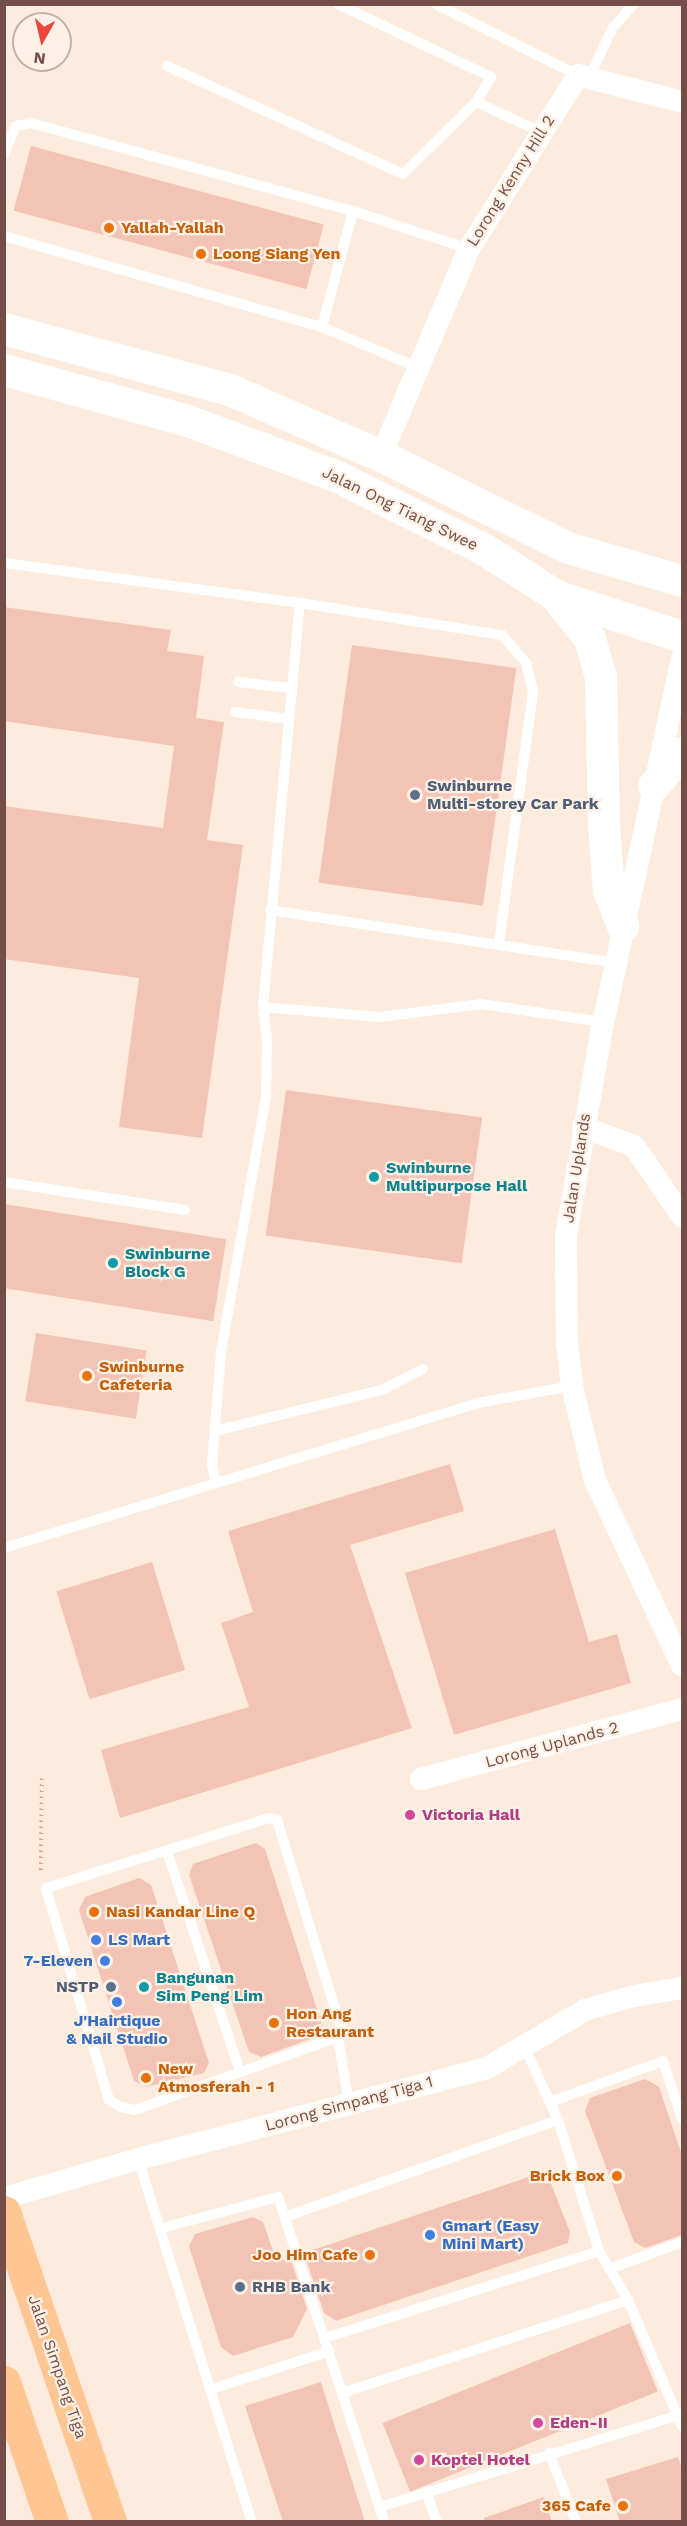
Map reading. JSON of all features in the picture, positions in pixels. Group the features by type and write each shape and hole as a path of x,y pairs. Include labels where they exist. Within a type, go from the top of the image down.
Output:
{"main road":[{"path":"4,329 230,390 381,456 568,548 682,581"},
{"name":"Jalan Ong Tiang Swee","path":"4,370 188,422 338,477 485,550 556,596 682,637"},
{"path":"556,596 591,639 601,677 604,825 609,891 623,926"},
{"path":"654,786 682,753"},
{"name":"Jalan Simpang Tiga","path":"4,2212 110,2522"},
{"path":"4,2382 52,2522"}],"street":[{"path":"584,76 682,102"},
{"name":"Lorong Kenny Hill 2","path":"381,456 469,249 542,132 584,76"},
{"name":"Jalan Uplands","path":"682,658 603,1022 566,1236 567,1343 572,1386 595,1480 682,1666"},
{"path":"584,1127 634,1146 682,1215"},
{"name":"Lorong Uplands 2","path":"421,1779 682,1709"},
{"name":"Lorong Simpang Tiga 1","path":"4,2198 138,2159 487,2068 525,2048 585,2010 634,1996 682,1988"}],"lane":[{"path":"167,66 404,174 476,102 491,77 338,4"},
{"path":"436,4 584,76 612,29 634,4"},
{"path":"476,102 542,132"},
{"path":"4,155 16,126 31,123 353,211 469,249"},
{"path":"322,327 353,211"},
{"path":"4,236 322,327 419,368"},
{"path":"4,563 300,603 502,635 526,663 533,692 499,944"},
{"path":"215,1482 215,1431 221,1352 266,1096 267,1041 263,1007 290,688 300,603"},
{"path":"238,682 290,688"},
{"path":"235,712 289,719"},
{"path":"270,910 615,963"},
{"path":"263,1007 381,1017 481,1004 603,1022"},
{"path":"4,1182 185,1210"},
{"path":"215,1431 382,1390 423,1369"},
{"path":"4,1548 478,1403 572,1386"},
{"path":"269,1818 277,1820 342,2031 338,2037 135,2110 109,2100 46,1888 269,1818"},
{"path":"167,1851 240,2072"},
{"path":"338,2037 349,2105"},
{"path":"380,2507 549,2453 681,2420 628,2300 599,2251 558,2120 525,2048"},
{"path":"550,2102 663,2061 682,2120"},
{"path":"285,2217 558,2120"},
{"path":"138,2159 162,2228 252,2522"},
{"path":"162,2228 278,2197 384,2522"},
{"path":"609,2269 682,2242"},
{"path":"325,2338 599,2251"},
{"path":"342,2393 628,2300"},
{"path":"212,2389 330,2351"},
{"path":"549,2453 576,2522"},
{"path":"426,2492 437,2522"}],"path":[{"path":"42,1774 40,1866 46,1888"}],"building":[{"path":"31,146 324,224 306,289 14,211"},
{"path":"4,607 171,630 167,651 204,656 196,718 224,722 207,840 243,845 202,1138 119,1127 139,978 4,959 4,806 163,828 174,746 4,721"},
{"name":"Swinburne Multi-storey Car Park","path":"352,645 516,668 483,906 319,883"},
{"name":"Swinburne Multipurpose Hall","path":"286,1090 482,1118 462,1263 266,1236"},
{"name":"Swinburne Block G","path":"4,1204 226,1239 213,1321 4,1288"},
{"name":"Swinburne Cafeteria","path":"36,1333 147,1351 136,1419 25,1401"},
{"path":"450,1464 464,1511 350,1545 412,1728 120,1818 101,1750 249,1707 221,1623 253,1612 228,1531"},
{"path":"555,1529 589,1642 617,1634 631,1683 454,1735 405,1573"},
{"path":"152,1562 185,1670 89,1699 56,1591"},
{"path":"256,1843 265,1849 323,2028 321,2035 261,2057 249,2052 189,1875 193,1864"},
{"name":"Bangunan Sim Peng Lim","path":"139,1878 151,1885 209,2063 204,2073 146,2087 134,2081 79,1910 85,1897"},
{"path":"645,2079 659,2087 682,2155 682,2235 645,2248 634,2242 585,2111 590,2098"},
{"path":"546,2171 570,2232 568,2243 336,2321 324,2313 304,2253"},
{"path":"253,2217 263,2222 277,2262 290,2257 307,2309 293,2337 233,2356 221,2347 189,2246 195,2234"},
{"path":"630,2323 658,2392 410,2492 382,2423"},
{"path":"321,2382 365,2522 283,2522 245,2406"},
{"path":"678,2457 682,2469 682,2522 620,2522 606,2479"},
{"path":"544,2497 552,2522 484,2522 484,2518"}],"place":[{"name":"Yallah-Yallah","path":"109,228"},
{"name":"Loong Siang Yen","path":"201,254"},
{"name":"Swinburne Multi-storey Car Park","path":"415,795"},
{"name":"Swinburne Multipurpose Hall","path":"374,1177"},
{"name":"Swinburne Block G","path":"113,1263"},
{"name":"Swinburne Cafeteria","path":"87,1376"},
{"name":"Victoria Hall","path":"410,1815"},
{"name":"Nasi Kandar Line Q","path":"94,1912"},
{"name":"LS Mart","path":"96,1940"},
{"name":"7-Eleven","path":"105,1961"},
{"name":"NSTP","path":"111,1987"},
{"name":"Bangunan Sim Peng Lim","path":"144,1987"},
{"name":"J'Hairtique & Nail Studio","path":"117,2002"},
{"name":"Hon Ang Restaurant","path":"274,2023"},
{"name":"New Atmosferah - 1","path":"146,2078"},
{"name":"Brick Box","path":"617,2176"},
{"name":"Gmart (Easy Mini Mart)","path":"430,2235"},
{"name":"Joo Him Cafe","path":"370,2255"},
{"name":"RHB Bank","path":"240,2287"},
{"name":"Eden-II","path":"538,2423"},
{"name":"Koptel Hotel","path":"419,2460"},
{"name":"365 Cafe","path":"623,2506"}]}
